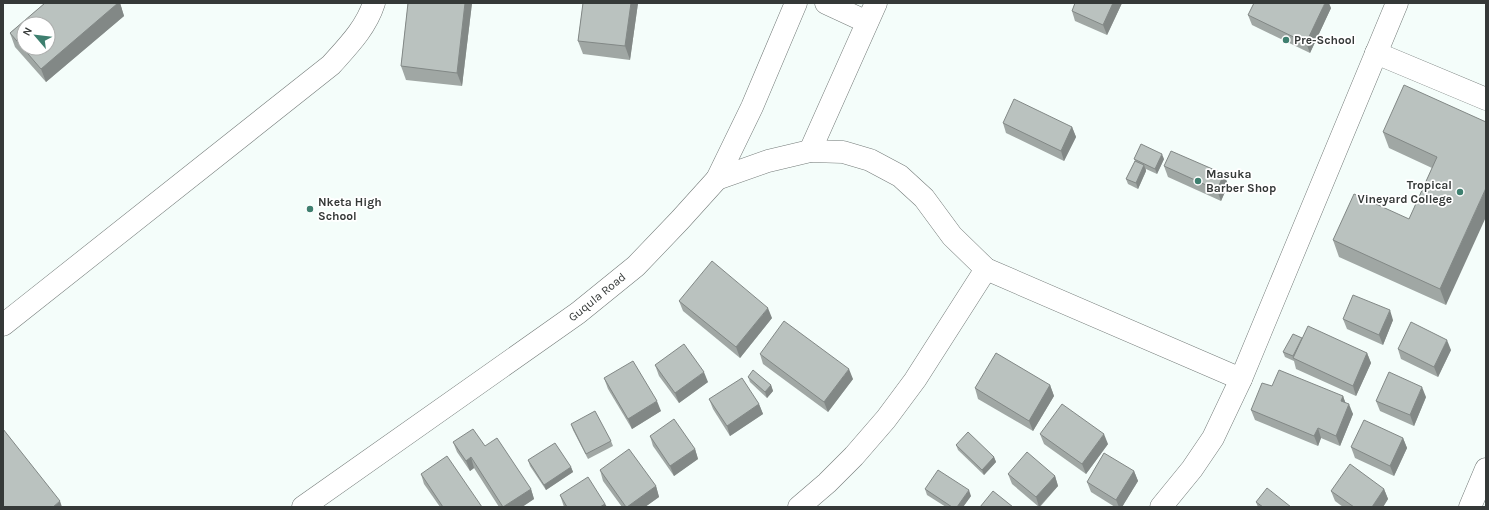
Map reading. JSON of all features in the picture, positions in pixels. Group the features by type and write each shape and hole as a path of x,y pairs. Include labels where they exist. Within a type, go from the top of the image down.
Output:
{"street":[{"path":"3,325 331,65 356,37 371,13 374,3"},
{"name":"Guqula Road","path":"303,507 578,313 636,266 717,179 752,107 796,3"},
{"path":"810,151 872,12 826,3"},
{"path":"1161,507 1192,470 1213,438 1241,379 1397,3"},
{"path":"1376,53 1486,99"},
{"path":"717,179 768,161 810,151 843,152 870,160 900,176 924,198 952,236 986,269 1241,379"},
{"path":"799,507 854,456 886,419 915,380 986,269"},
{"path":"1470,507 1486,469"}],"building":[{"path":"45,3 118,3 41,69 30,56 56,56 56,16 30,16"},
{"path":"408,3 465,3 457,73 401,66"},
{"path":"583,3 631,3 625,46 578,41"},
{"path":"1075,3 1113,3 1103,25 1072,11"},
{"path":"1254,3 1325,3 1306,43 1248,15"},
{"path":"16,28 16,40 10,33"},
{"name":"Tropical Vineyard College","path":"1404,85 1486,122 1486,188 1440,289 1333,240 1354,194 1409,219 1437,157 1383,132"},
{"path":"1014,99 1072,127 1061,151 1003,123"},
{"path":"1141,144 1162,154 1155,169 1134,159"},
{"path":"1171,151 1224,174 1217,190 1164,166"},
{"path":"1135,161 1144,165 1136,183 1126,179"},
{"path":"712,261 768,308 736,347 679,301"},
{"path":"1353,295 1390,310 1379,335 1343,319"},
{"path":"784,321 849,369 824,402 760,354"},
{"path":"1411,322 1447,340 1434,367 1398,349"},
{"path":"1308,326 1367,353 1353,386 1293,358"},
{"path":"1293,334 1302,338 1293,356 1283,352"},
{"path":"684,344 704,372 675,393 655,365"},
{"path":"996,353 1050,385 1029,421 975,388"},
{"path":"633,361 657,401 628,419 604,378"},
{"path":"753,370 771,385 765,392 748,377"},
{"path":"1279,370 1343,396 1341,401 1349,404 1336,436 1318,428 1314,436 1251,410 1262,383 1272,386"},
{"path":"1389,372 1422,387 1410,415 1376,401"},
{"path":"742,378 759,404 727,426 709,399"},
{"path":"1062,404 1104,434 1082,464 1040,434"},
{"path":"595,411 611,441 586,454 571,424"},
{"path":"674,419 695,449 670,466 650,436"},
{"path":"1364,420 1403,438 1390,466 1351,447"},
{"path":"3,429 60,501 53,507 3,506"},
{"path":"473,429 485,446 497,438 531,489 503,507 471,457 466,461 453,442"},
{"path":"968,432 994,457 982,470 956,445"},
{"path":"555,443 571,467 544,485 528,460"},
{"path":"629,449 656,486 626,507 600,470"},
{"path":"1027,452 1055,476 1036,497 1008,474"},
{"path":"1104,453 1134,471 1116,500 1087,482"},
{"path":"447,456 482,507 443,507 421,474"},
{"path":"1350,464 1384,489 1372,507 1354,507 1331,491"},
{"path":"938,470 969,490 957,507 952,507 925,489"},
{"path":"588,477 605,504 600,507 567,507 560,495"},
{"path":"1267,488 1291,507 1263,507 1256,502"},
{"path":"993,491 1013,507 980,507"}],"place":[{"name":"Pre-School","path":"1286,40"},
{"name":"Masuka Barber Shop","path":"1198,181"},
{"name":"Tropical Vineyard College","path":"1460,192"},
{"name":"Nketa High School","path":"310,209"}]}
